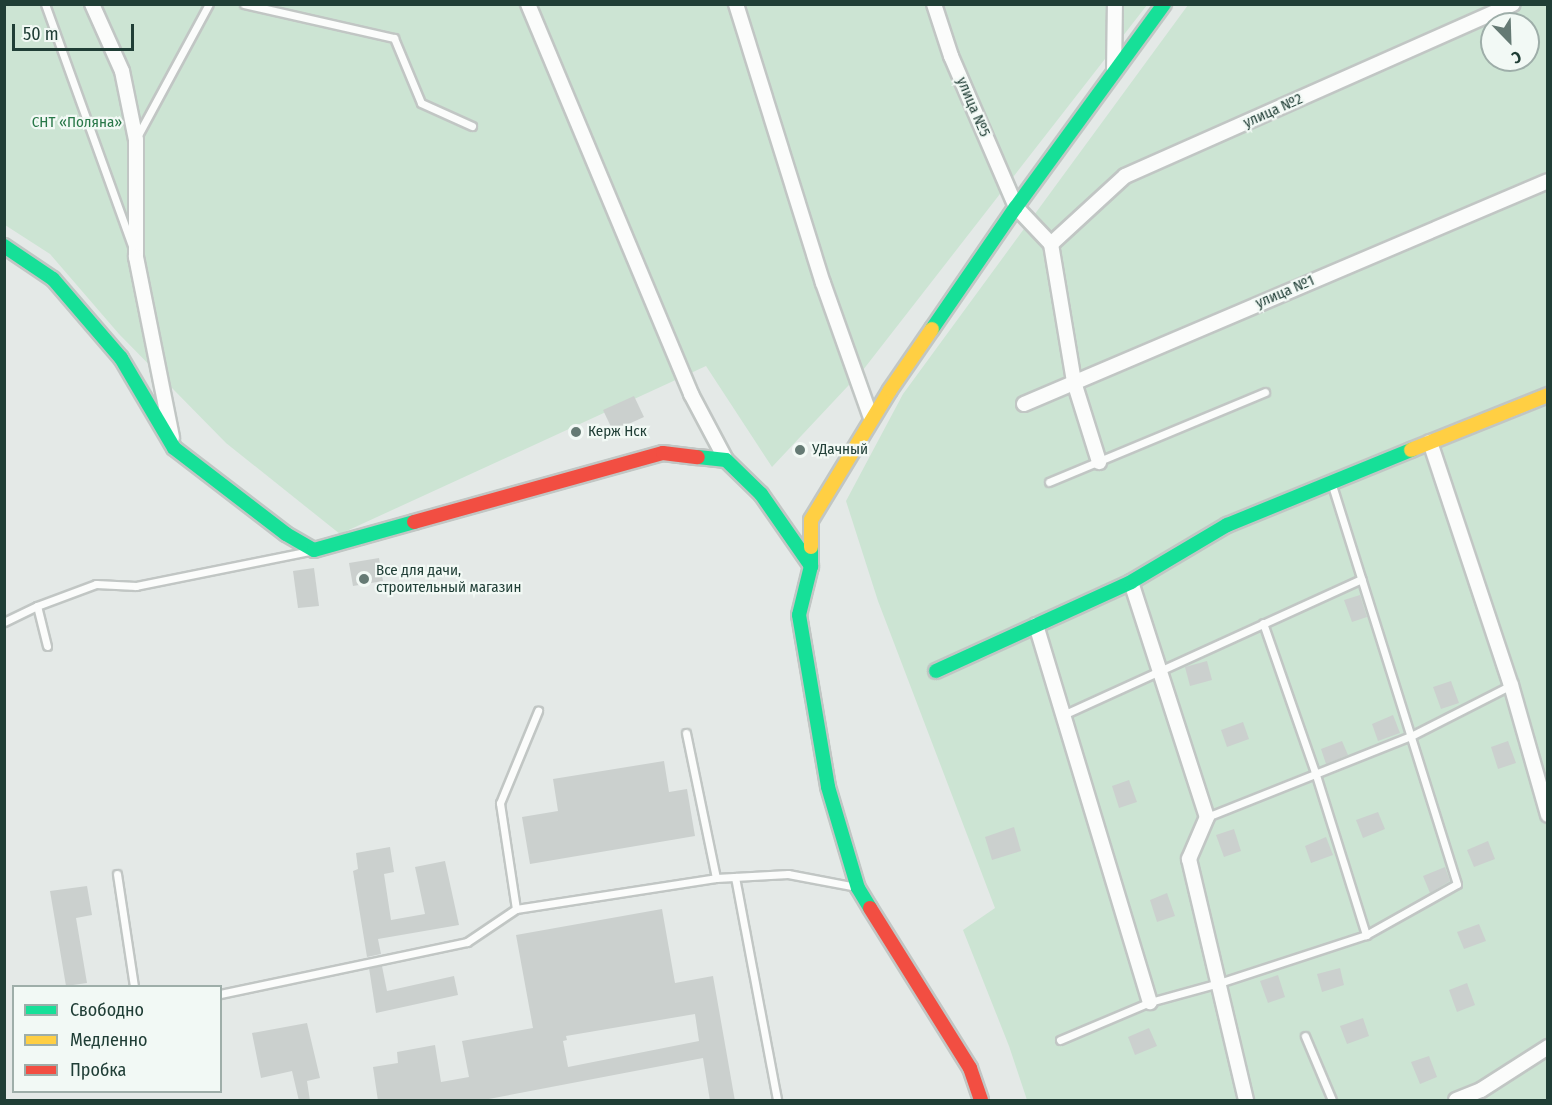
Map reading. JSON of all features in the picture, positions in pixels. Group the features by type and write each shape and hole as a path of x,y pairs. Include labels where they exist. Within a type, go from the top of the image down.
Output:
{"street":[{"path":"92,4 122,71 136,140 136,257 174,448"},
{"path":"528,4 691,394 726,460 761,494 811,566"},
{"path":"736,4 823,284 871,418"},
{"name":"улица №5","path":"934,4 951,57 1017,207 1051,243"},
{"path":"1114,72 1115,4"},
{"path":"981,1101 970,1068 858,888 828,787 798,615 811,566 811,520 871,418 1017,207 1164,4"},
{"name":"улица №2","path":"1051,243 1125,176 1513,4"},
{"name":"улица №1","path":"1024,404 1548,181"},
{"path":"1051,243 1074,382 1100,462"},
{"path":"4,246 53,279 121,358 174,448 286,534 314,550 663,453 726,460"},
{"path":"936,670 1131,582 1227,525 1548,395"},
{"path":"1430,442 1511,685 1548,815"},
{"path":"1131,582 1207,817 1189,859 1246,1101"},
{"path":"1036,625 1149,1002"},
{"path":"1456,1101 1481,1090 1548,1047"}],"lane":[{"path":"45,4 136,257"},
{"path":"136,140 209,4"},
{"path":"244,4 394,38 421,103 472,126"},
{"path":"1049,482 1265,392"},
{"path":"1060,1040 1149,1002 1219,983 1366,935 1457,884 1331,482"},
{"path":"4,622 37,606 96,584 136,586 314,550"},
{"path":"1063,715 1362,579"},
{"path":"37,606 47,646"},
{"path":"1263,623 1315,772 1366,935"},
{"path":"1207,817 1315,772 1411,736 1511,685"},
{"path":"516,909 500,803 538,711"},
{"path":"686,733 716,878"},
{"path":"117,874 134,985"},
{"path":"222,994 467,942 516,909 716,878 788,874 858,888"},
{"path":"735,877 777,1101"},
{"path":"1305,1036 1332,1101"}],"green space":[{"name":"СНТ «Поляна»","path":"4,5 1147,5 863,370 772,467 706,366 340,534 226,443 119,334 50,254 5,225"},
{"path":"1188,5 1547,5 1547,1100 1027,1100 1009,1046 963,930 995,908 878,601 846,501 903,394"}],"building":[{"path":"634,396 644,417 613,431 603,410"},
{"path":"379,558 383,581 353,586 349,563"},
{"path":"314,568 319,606 298,608 293,571"},
{"path":"1360,595 1367,617 1352,622 1344,600"},
{"path":"1207,661 1212,680 1190,686 1185,667"},
{"path":"1451,681 1459,703 1441,709 1433,687"},
{"path":"1393,715 1400,733 1378,741 1372,724"},
{"path":"1243,722 1249,739 1227,747 1221,730"},
{"path":"1342,741 1348,755 1326,764 1321,749"},
{"path":"1508,741 1516,763 1498,769 1491,747"},
{"path":"664,761 669,792 687,789 695,836 530,864 522,817 558,811 553,779"},
{"path":"1129,780 1137,802 1119,808 1112,786"},
{"path":"1378,812 1385,829 1363,838 1356,820"},
{"path":"1014,827 1021,851 992,860 985,837"},
{"path":"1234,829 1241,851 1224,857 1216,835"},
{"path":"1326,837 1333,855 1311,863 1305,846"},
{"path":"1488,841 1495,859 1474,867 1467,850"},
{"path":"390,847 394,872 384,874 391,920 425,914 415,867 445,861 459,925 378,939 381,954 367,957 353,871 358,869 356,853"},
{"path":"1445,867 1450,881 1430,893 1423,876"},
{"path":"87,886 92,915 76,918 87,983 66,985 50,891"},
{"path":"1167,893 1175,916 1157,922 1150,900"},
{"path":"662,909 675,983 713,976 735,1101 710,1101 703,1058 478,1101 378,1101 373,1067 398,1063 397,1052 435,1045 441,1082 469,1077 462,1041 533,1028 516,935","holes":["695,1014 699,1041 568,1067 563,1041 567,1040 566,1036"]},
{"path":"1479,924 1486,941 1464,949 1457,932"},
{"path":"382,966 387,991 454,976 458,995 376,1013 369,968"},
{"path":"1340,968 1344,985 1322,992 1317,974"},
{"path":"1278,975 1285,997 1268,1003 1260,981"},
{"path":"1467,983 1475,1005 1457,1012 1449,990"},
{"path":"1363,1018 1369,1036 1347,1044 1340,1026"},
{"path":"307,1023 320,1078 307,1081 310,1101 299,1101 292,1071 261,1078 252,1033"},
{"path":"1149,1028 1157,1046 1135,1055 1128,1037"},
{"path":"1429,1056 1437,1077 1420,1084 1411,1062"}],"traffic: fast":[{"path":"932,329 1016,207 1164,4"},
{"path":"4,246 53,279 121,358 174,448 286,534 314,550 414,522"},
{"path":"936,671 1131,582 1227,525 1411,450"},
{"path":"698,457 726,460 761,494 811,566"},
{"path":"811,547 811,566 799,615 828,787 858,888 870,908"}],"traffic: slow":[{"path":"811,547 811,520 890,390 932,329"},
{"path":"1411,450 1548,395"}],"traffic: jam":[{"path":"414,522 663,453 698,457"},
{"path":"870,908 970,1068 981,1100"}],"place":[{"name":"Керж Нск","path":"576,432"},
{"name":"УДачный","path":"800,450"},
{"name":"Все для дачи, строительный магазин","path":"364,579"}]}
